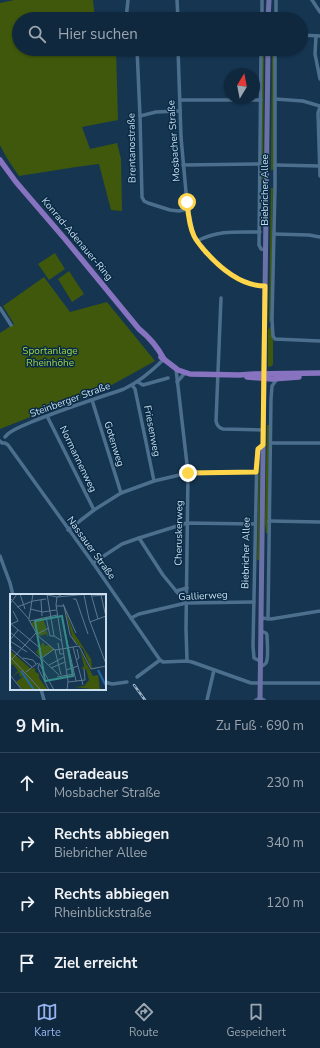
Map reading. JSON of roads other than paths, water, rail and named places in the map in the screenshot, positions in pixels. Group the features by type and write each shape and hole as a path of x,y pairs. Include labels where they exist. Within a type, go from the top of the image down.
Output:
{"main road":[{"path":"268,0 268,12"},
{"name":"Biebricher Allee","path":"260,699 268,56"},
{"name":"Konrad-Adenauer-Ring","path":"0,160 11,176 100,281 158,354 176,369 185,373 264,376"},
{"path":"264,376 320,374"},
{"path":"264,376 277,379 320,374"}],"street":[{"path":"127,12 128,0"},
{"path":"177,0 178,12"},
{"path":"262,0 262,12"},
{"path":"276,0 276,12"},
{"path":"312,0 320,12"},
{"path":"318,36 315,54 320,79"},
{"name":"Brentanostraße","path":"136,56 140,116 142,199 148,203 170,210 180,211 188,209"},
{"name":"Mosbacher Straße","path":"178,56 181,137 191,229 197,240 210,257 234,277 257,286 265,286"},
{"name":"Biebricher Allee","path":"261,56 259,245 261,249 266,250"},
{"name":"Biebricher Allee","path":"275,56 273,336 275,339 320,341"},
{"path":"275,99 303,102 320,106 318,113 320,176"},
{"path":"180,100 261,100"},
{"path":"140,116 156,112 180,111"},
{"path":"184,165 260,164"},
{"path":"275,165 320,166"},
{"path":"197,240 218,233 260,232"},
{"path":"274,234 304,234 320,237"},
{"path":"222,298 216,421 218,427 223,429 263,430"},
{"path":"0,308 11,325"},
{"path":"264,329 272,320"},
{"name":"Steinberger Straße","path":"0,440 13,430 47,416 124,389 138,382 164,359"},
{"name":"Cheruskerweg","path":"176,369 188,473 186,588 187,661"},
{"path":"177,382 185,373"},
{"name":"Steinberger Straße","path":"138,382 142,385 168,378"},
{"path":"268,619 271,408 272,386 277,379"},
{"name":"Friesenweg","path":"132,385 135,389 154,481"},
{"path":"263,399 271,408"},
{"name":"Gotenweg","path":"92,400 121,493"},
{"name":"Normannenweg","path":"47,416 94,510"},
{"path":"0,440 2,443 7,444 6,436"},
{"path":"271,443 320,443"},
{"name":"Nassauer Straße","path":"7,444 93,563 160,660"},
{"name":"Biebricher Allee","path":"260,664 254,657 254,602 256,472 258,449 263,445"},
{"path":"68,530 94,510 121,493 154,481 188,473 256,472"},
{"path":"270,521 320,522"},
{"path":"93,563 122,544 188,523 256,524"},
{"path":"139,538 163,575 186,602"},
{"path":"0,556 13,594"},
{"path":"176,591 186,588"},
{"name":"Gallierweg","path":"131,618 139,614 186,602 254,602"},
{"path":"261,618 268,619 320,611"},
{"path":"137,677 160,660 165,662 187,661 251,683 320,683"},
{"path":"207,700 214,670"},
{"path":"106,682 112,684 127,682"},
{"path":"41,690 44,700"}],"railway":[{"path":"134,685 145,700"}],"park label":[{"name":"Sportanlage Rheinhöhe","path":"50,356"}]}
